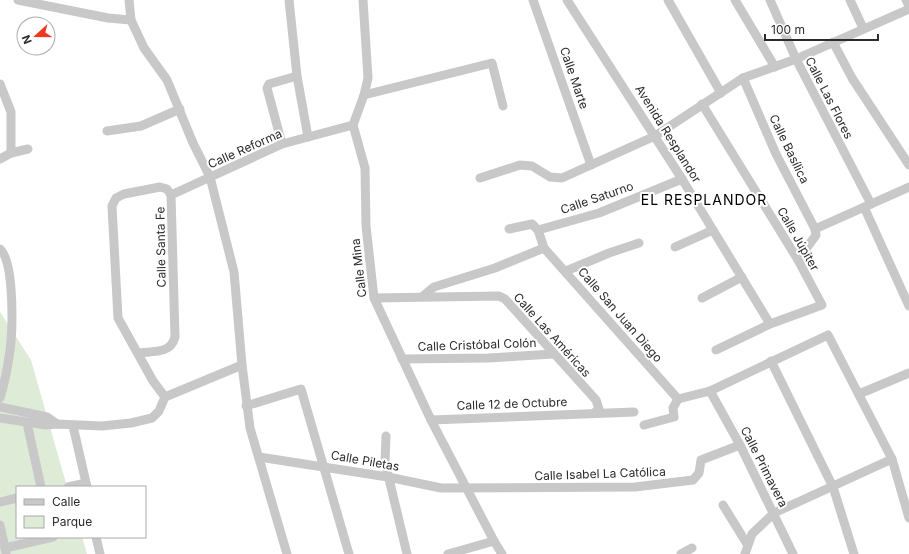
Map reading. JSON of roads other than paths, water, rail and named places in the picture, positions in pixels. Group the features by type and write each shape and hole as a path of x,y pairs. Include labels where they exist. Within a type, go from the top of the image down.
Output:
{"street":[{"path":"18,0 108,18 131,20"},
{"path":"129,0 131,20 144,48 167,80 210,178 234,272 246,406 250,428 288,554"},
{"path":"289,0 297,76 308,137"},
{"path":"353,125 364,95 368,78 363,0"},
{"name":"Calle Marte","path":"533,0 591,164"},
{"name":"Avenida Resplandor","path":"567,0 682,179 770,324"},
{"path":"668,0 721,93"},
{"path":"735,0 775,67"},
{"name":"Calle Las Flores","path":"770,0 796,59 867,206 909,306"},
{"path":"850,0 863,28"},
{"path":"906,0 909,6"},
{"path":"480,178 520,165 532,166 550,177 562,178 655,136 743,78 796,59 863,28 909,9"},
{"path":"833,42 852,78 909,165"},
{"path":"364,95 492,62 503,106"},
{"path":"282,144 267,88 269,84 297,76"},
{"name":"Calle Basílica","path":"743,78 776,154 815,229"},
{"path":"0,84 11,112 11,153"},
{"name":"Calle Júpiter","path":"702,104 798,260 822,305 770,324"},
{"path":"107,130 141,126 180,109"},
{"name":"Calle Reforma","path":"171,195 282,144 353,125"},
{"name":"Calle Mina","path":"353,125 365,168 366,226 374,298 431,420 466,489 502,554"},
{"path":"0,159 11,153 28,149"},
{"name":"Calle Saturno","path":"538,230 599,212 682,179"},
{"name":"Calle Santa Fe","path":"138,353 169,349 173,345 175,337 171,195 167,189 160,187 124,194 116,198 112,206 118,318 153,382 165,397"},
{"path":"798,260 816,235 815,229 909,187"},
{"path":"423,296 434,287 495,268 544,248 538,230 532,224 509,229"},
{"path":"675,247 713,230"},
{"path":"566,271 609,253 639,243"},
{"name":"Calle San Juan Diego","path":"544,248 678,399"},
{"path":"0,249 4,253 10,273 12,328 9,356 0,398"},
{"path":"702,298 742,277"},
{"name":"Calle Las Américas","path":"374,298 423,296 438,298 499,296 505,299 598,403 599,408 594,413"},
{"path":"716,350 770,324"},
{"path":"644,426 674,417 673,408 678,399 710,391 770,361 828,335 892,459 909,518"},
{"name":"Calle Cristóbal Colón","path":"402,359 488,358 553,354"},
{"path":"770,361 833,486 854,554"},
{"path":"0,418 46,425 102,426 152,418 159,411 165,397 242,365"},
{"path":"858,394 909,373"},
{"path":"246,406 301,389 325,466 349,554"},
{"name":"Calle Primavera","path":"710,391 740,445 793,554"},
{"path":"0,407 47,417 57,424"},
{"name":"Calle 12 de Octubre","path":"431,420 634,412"},
{"path":"27,423 41,486"},
{"path":"72,426 87,485"},
{"path":"386,436 385,462 407,554"},
{"name":"Calle Isabel La Católica","path":"466,489 635,487 688,482 693,480 699,473 700,460 740,445"},
{"name":"Calle Piletas","path":"259,457 388,476 441,488 466,489"},
{"path":"745,554 747,544 752,534 774,513 892,459"},
{"path":"0,502 16,498"},
{"path":"724,505 747,544"},
{"path":"0,525 5,551 50,538"},
{"path":"96,538 100,554"},
{"path":"448,554 466,551 494,541"},
{"path":"681,554 692,548"}],"district":[{"name":"EL RESPLANDOR","path":"704,200"}]}
